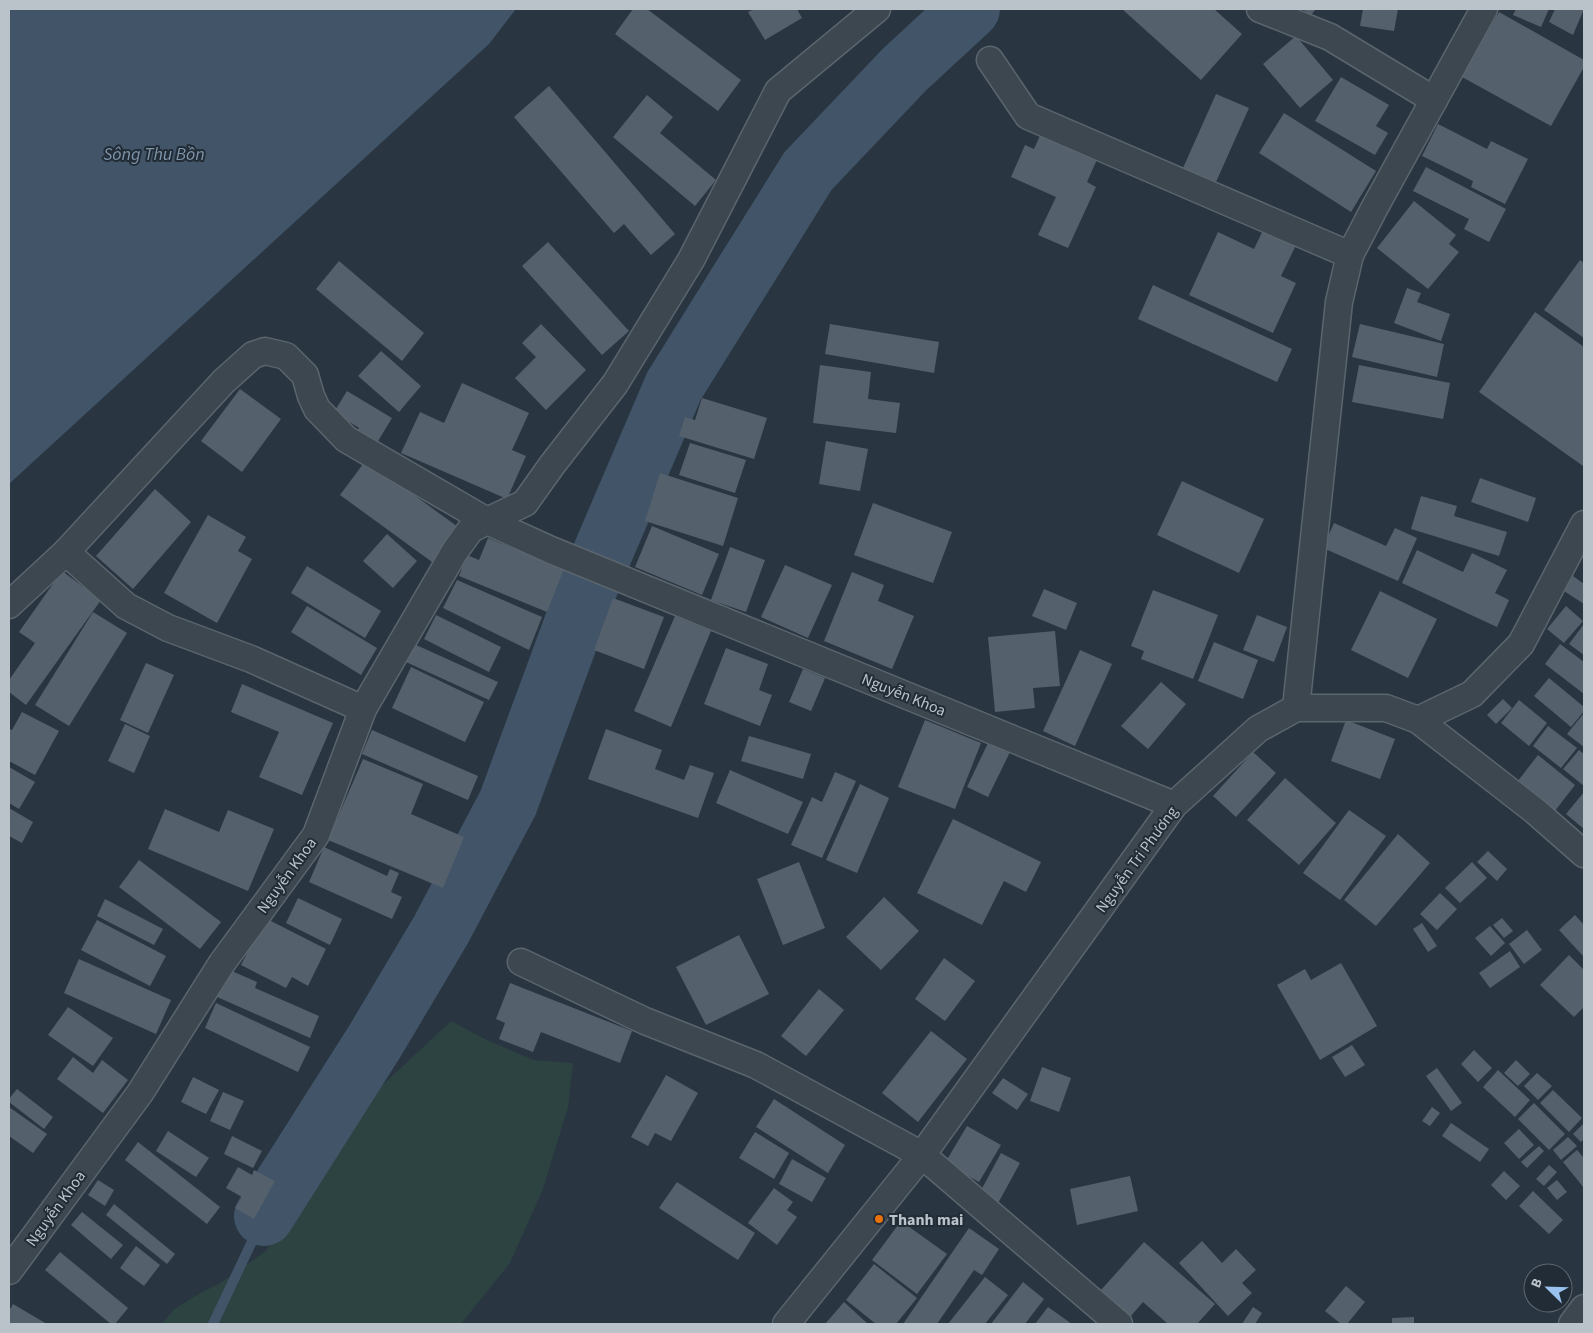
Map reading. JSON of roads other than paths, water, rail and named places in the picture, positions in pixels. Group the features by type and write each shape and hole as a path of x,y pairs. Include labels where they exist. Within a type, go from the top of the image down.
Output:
{"street":[{"name":"Nguyễn Khoa","path":"9,1271 140,1093 222,963 316,836 363,709 455,551 471,529 525,504 552,465 615,384 690,260 778,91 877,9"},
{"path":"1260,9 1330,37 1434,100"},
{"path":"1296,708 1340,302 1350,255 1374,207 1484,9"},
{"path":"990,60 1028,116 1350,255"},
{"path":"9,605 66,552 224,381 253,355 265,351 286,356 305,375 317,409 346,439 487,521"},
{"name":"Nguyễn Khoa","path":"487,521 633,584 1174,805"},
{"path":"1418,720 1472,694 1521,644 1584,524"},
{"path":"66,552 126,606 168,628 251,658 363,709"},
{"name":"Nguyễn Tri Phương","path":"786,1324 922,1155 1174,805 1258,729 1296,708 1386,708 1418,720 1535,811 1584,854"},
{"path":"520,962 645,1022 756,1064 922,1155 1119,1324"},
{"path":"1572,1324 1584,1308"}],"water":[{"name":"Sông Thu Bồn","path":"9,9 516,9 489,44 9,484"}],"waterway":[{"path":"264,1216 375,1041 441,930 508,803 585,594 674,386 808,171 905,69 970,9"},
{"path":"213,1324 264,1216"}],"place":[{"name":"Thanh mai","path":"879,1219"}]}
